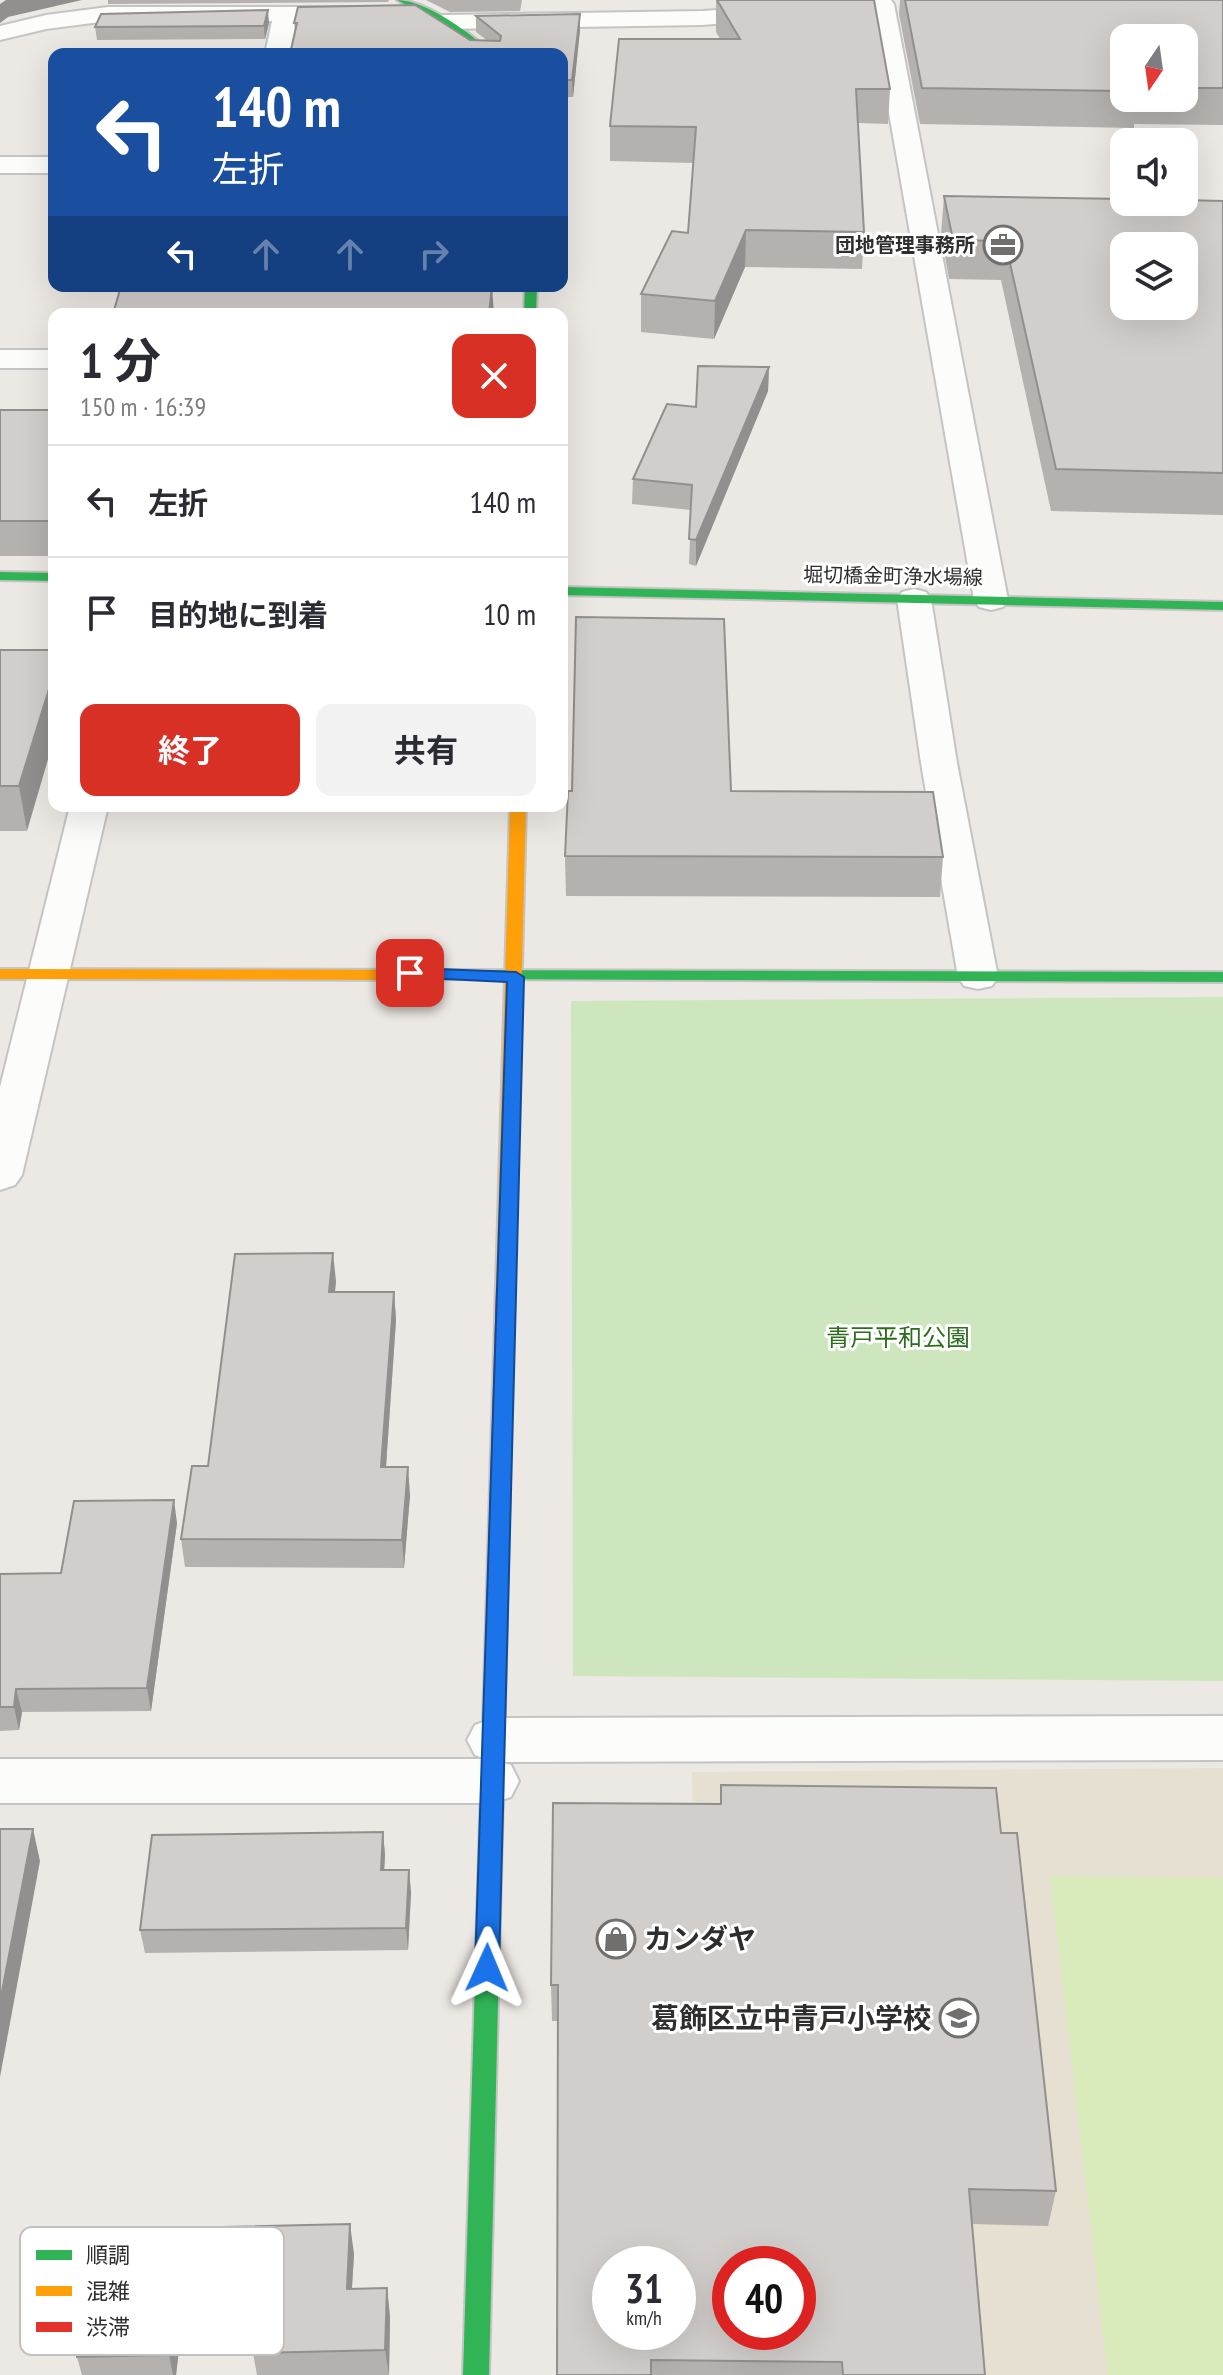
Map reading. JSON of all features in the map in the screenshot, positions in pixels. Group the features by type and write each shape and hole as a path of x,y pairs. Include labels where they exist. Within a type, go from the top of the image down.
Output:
{"street":[{"path":"402,0 435,17 479,48"},
{"path":"883,4 991,600"},
{"path":"0,33 46,22 108,14 703,18 799,11"},
{"path":"278,48 286,15"},
{"path":"0,165 48,165"},
{"path":"0,359 48,359"},
{"path":"0,576 48,577"},
{"name":"堀切橋金町浄水場線","path":"568,591 1223,606"},
{"path":"914,599 939,763 978,977"},
{"path":"0,1175 88,812"},
{"path":"476,2375 516,977 518,812"},
{"path":"0,974 1223,977"},
{"path":"0,1781 493,1760 1223,1738"}],"shaded area":[{"name":"葛飾区立中青戸小学校","path":"1223,1768 1223,2375 699,2375 692,1772"}],"green space":[{"name":"青戸平和公園","path":"1223,997 1223,1681 573,1676 571,1001"},
{"path":"1050,1876 1223,1878 1223,2375 1108,2375"}],"building":[{"path":"717,0 874,0 890,89 856,89 864,232 746,230 715,301 641,294 672,231 688,233 696,127 610,126 619,39 740,39"},
{"path":"905,0 1223,0 1223,88 1198,88 1198,24 1110,24 1110,91 922,88"},
{"path":"415,5 470,40 500,41 501,36 476,16 580,14 572,80 568,80 568,48 291,48 298,7"},
{"path":"268,10 264,26 95,27 101,14"},
{"path":"944,196 1110,199 1110,216 1198,216 1198,200 1223,201 1223,473 1056,469 1005,241 953,240"},
{"path":"119,292 491,292 490,308 115,308"},
{"path":"698,366 769,367 696,540 689,539 692,485 633,479 667,404 696,407"},
{"path":"0,410 48,410 48,521 0,521"},
{"path":"576,617 724,619 731,791 933,792 943,857 565,856 568,791 572,791"},
{"path":"0,650 48,650 48,692 19,786 0,786"},
{"path":"333,1253 329,1292 394,1292 381,1467 408,1467 402,1540 181,1539 192,1466 208,1466 235,1254"},
{"path":"174,1500 147,1688 16,1689 14,1707 0,1707 0,1574 61,1573 74,1501"},
{"path":"721,1785 996,1788 1001,1833 1017,1833 1056,2191 969,2189 985,2375 843,2375 842,2362 651,2360 651,2375 557,2375 558,1985 551,1985 553,1803 721,1804"},
{"path":"0,1829 33,1829 0,2002"},
{"path":"383,1832 381,1870 409,1870 406,1928 140,1930 152,1835"},
{"path":"350,2224 347,2289 387,2288 385,2350 284,2352 284,2227 221,2227"},
{"path":"77,2355 169,2355 77,2357"}],"traffic: fast":[{"path":"402,0 444,22 480,48"},
{"path":"530,308 531,292"},
{"path":"0,576 48,577"},
{"path":"568,591 1223,606"},
{"path":"443,975 1223,977"},
{"path":"476,2375 493,1754"}],"traffic: slow":[{"path":"505,1287 518,812"},
{"path":"0,974 443,975"}],"traffic: jam":[{"path":"493,1754 505,1287"}],"place":[{"name":"団地管理事務所","path":"1003,245"},
{"name":"カンダヤ","path":"616,1939"},
{"name":"葛飾区立中青戸小学校","path":"959,2018"}],"route":[{"path":"410,973 516,977 487,1968"}]}
